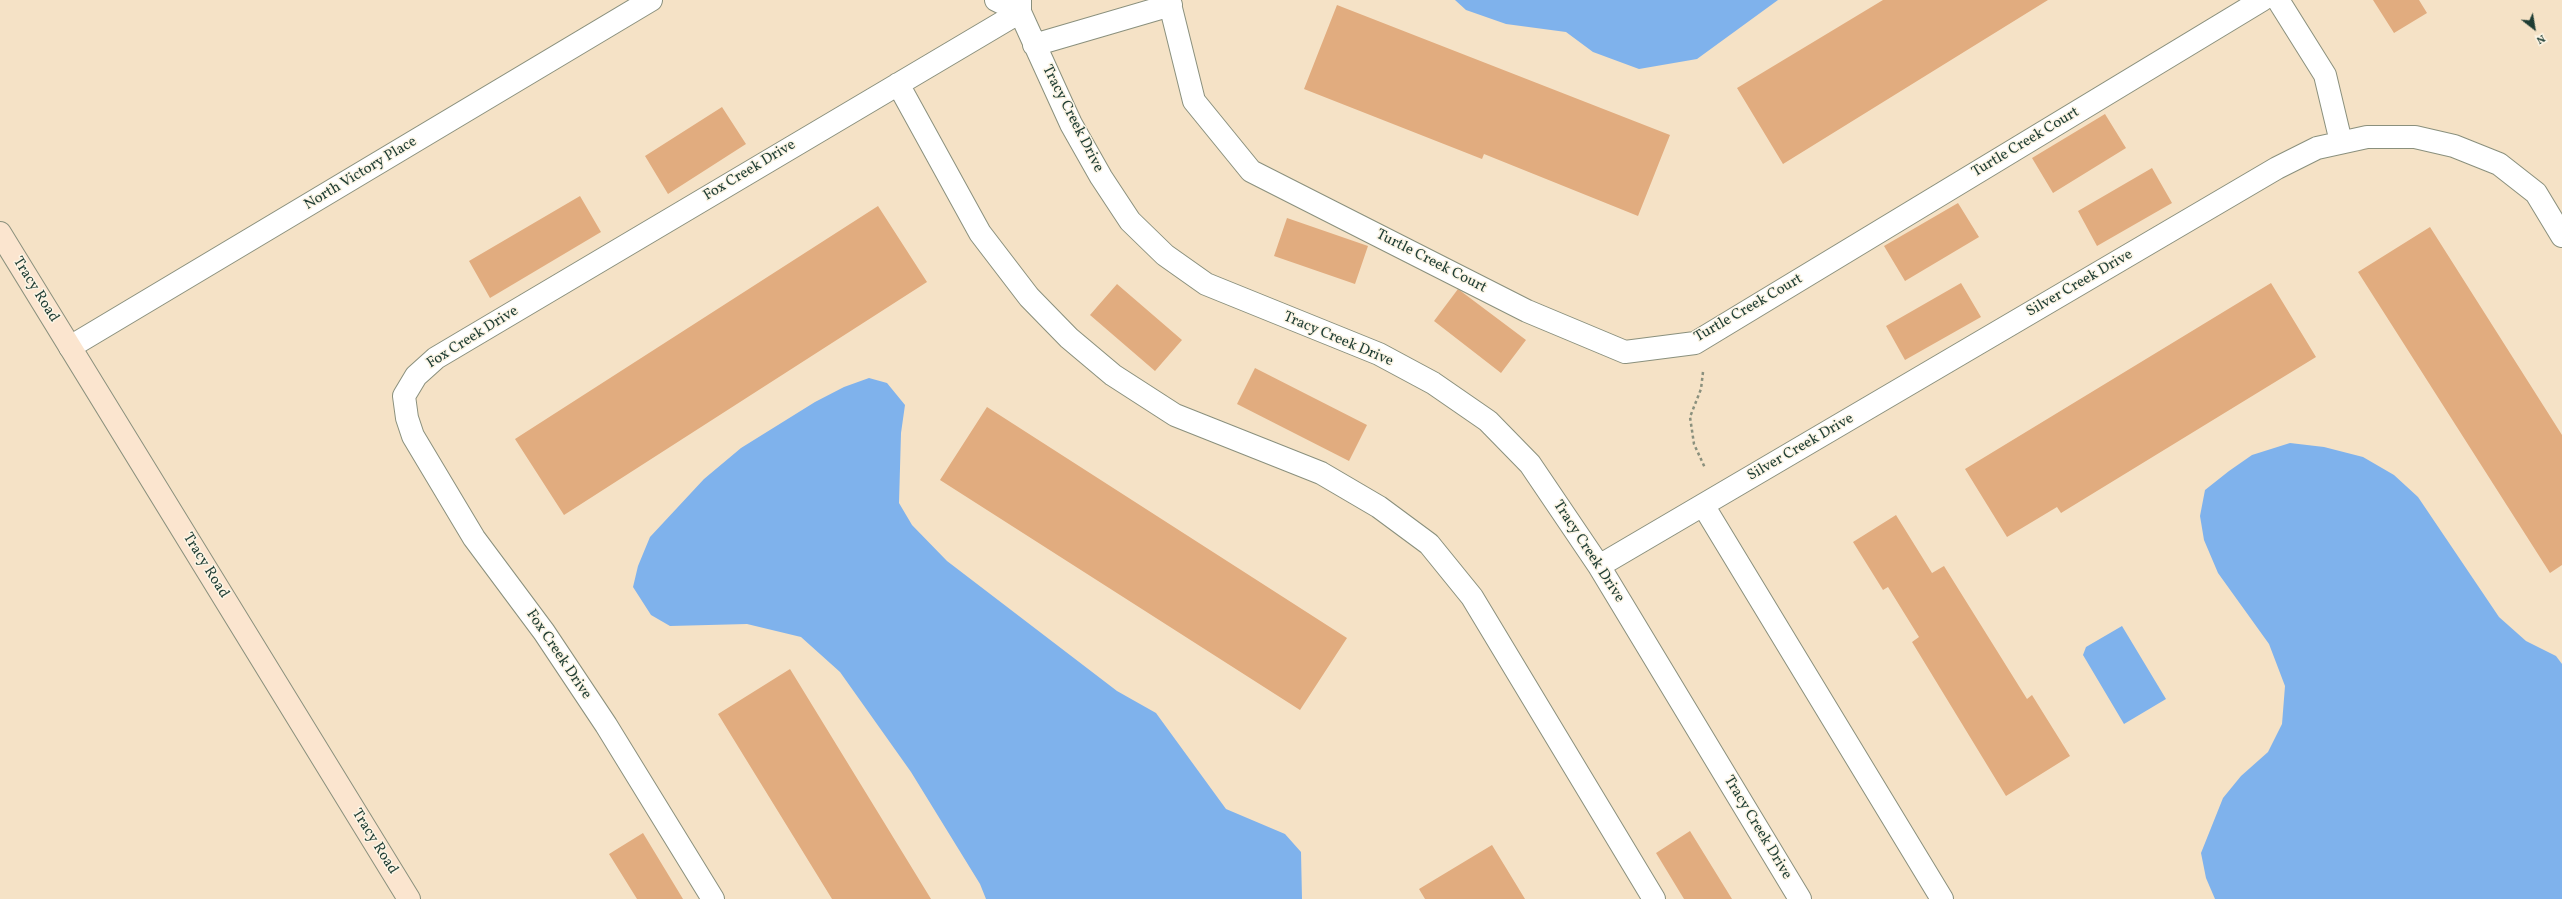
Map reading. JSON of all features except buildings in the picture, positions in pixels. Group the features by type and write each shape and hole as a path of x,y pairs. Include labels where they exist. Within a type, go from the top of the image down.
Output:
{"street":[{"name":"North Victory Place","path":"70,347 651,0"},
{"path":"996,0 1020,6"},
{"name":"Turtle Creek Court","path":"1170,2 1194,101 1251,171 1527,311 1625,352 1695,343 2262,0"},
{"path":"2278,0 2325,75 2341,142"},
{"path":"1034,45 1170,2"},
{"name":"Tracy Creek Drive","path":"1020,6 1034,45 1070,124 1101,177 1130,220 1165,255 1206,284 1379,354 1433,383 1488,422 1530,464 1599,566 1800,899"},
{"name":"Fox Creek Drive","path":"712,899 606,725 549,639 474,538 413,436 407,418 404,396 416,376 436,358 898,84 1020,6"},
{"path":"898,84 980,233 1029,297 1069,338 1113,375 1174,415 1321,473 1379,507 1429,544 1472,597 1654,899"},
{"name":"Silver Creek Drive","path":"1599,566 2277,168 2317,148 2367,137 2415,137 2454,146 2498,164 2536,193 2562,236"},
{"name":"Tracy Road","path":"0,233 409,899"},
{"path":"1711,501 1939,898"}],"path":[{"path":"1695,343 1703,370 1701,389 1690,417 1694,444 1711,501"}],"water":[{"path":"1455,0 1778,0 1697,59 1639,69 1593,52 1566,32 1506,24 1466,10"},
{"path":"869,378 887,383 905,405 901,433 899,503 912,525 947,561 1117,691 1156,713 1226,809 1285,834 1301,852 1302,899 986,899 980,884 911,772 840,672 801,637 747,624 670,626 651,615 633,587 638,566 650,537 704,479 741,448 815,402 844,387"},
{"path":"2290,443 2324,447 2363,457 2394,475 2418,497 2499,617 2526,641 2556,656 2562,664 2562,899 2215,899 2206,878 2201,853 2223,798 2241,776 2268,752 2282,724 2285,686 2269,644 2218,573 2204,540 2200,516 2205,490 2252,455"},
{"path":"2122,626 2166,699 2124,724 2083,655 2086,647"}]}
